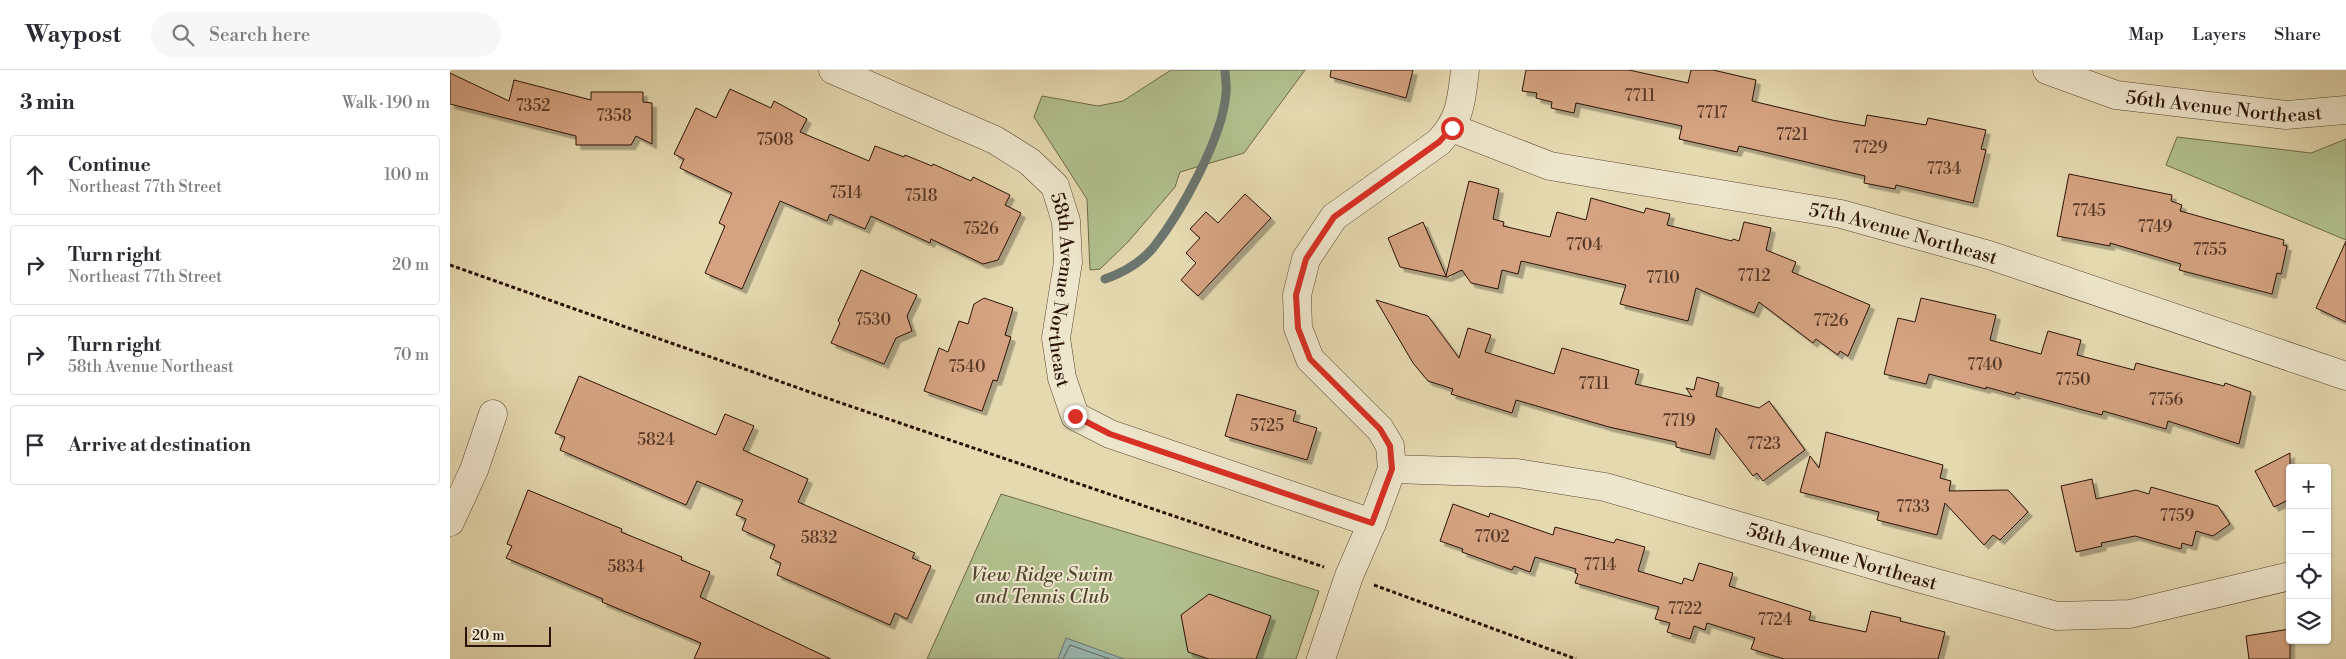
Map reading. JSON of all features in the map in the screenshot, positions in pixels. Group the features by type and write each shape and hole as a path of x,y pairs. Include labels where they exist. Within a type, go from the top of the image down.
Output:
{"street":[{"name":"58th Avenue Northeast","path":"833,70 995,140 1030,162 1054,186 1066,221 1068,262 1056,338 1062,378 1075,416 1110,434 1372,523"},
{"path":"1321,659 1349,576 1372,523 1392,469 1390,446 1380,429 1310,359 1298,328 1296,295 1306,259 1334,217 1439,142 1452,128 1461,105 1465,70"},
{"name":"56th Avenue Northeast","path":"2047,70 2116,95 2286,115 2346,110"},
{"name":"57th Avenue Northeast","path":"1452,128 1550,166 1841,214 1989,255 2346,376"},
{"path":"450,522 474,470 493,414"},
{"name":"58th Avenue Northeast","path":"1392,469 1517,473 1605,487 1918,578 2057,616 2130,614 2286,577"}],"path":[{"path":"450,265 851,406 1328,568"},
{"path":"1370,583 1576,659"}],"green space":[{"path":"1171,70 1305,70 1244,153 1180,172 1175,187 1128,242 1100,269 1090,270 1087,199 1034,117 1042,96 1098,106 1123,101"},
{"path":"2177,137 2311,153 2346,139 2346,240 2166,165"},
{"name":"View Ridge Swim and Tennis Club","path":"1001,494 1319,591 1296,659 927,659"}],"water":[{"path":"1066,638 1124,659 1058,659"}],"building":[{"path":"1331,70 1413,70 1406,98 1330,77"},
{"path":"1526,70 1629,70 1688,83 1691,70 1713,70 1756,80 1752,101 1832,120 1865,126 1867,115 1926,125 1928,118 1986,130 1981,149 1986,150 1973,203 1896,185 1895,189 1864,183 1865,176 1739,146 1737,152 1679,139 1682,126 1576,103 1574,113 1551,108 1552,102 1536,98 1537,93 1522,91"},
{"path":"450,73 509,101 514,80 591,100 591,92 643,92 643,102 652,103 652,144 636,136 631,145 576,145 576,136 450,104"},
{"path":"730,89 771,108 774,101 807,119 800,132 869,161 875,146 932,166 933,164 971,181 973,177 1010,195 1005,205 1021,213 998,260 983,264 931,239 930,243 871,216 865,229 830,214 827,221 780,201 742,289 705,273 725,226 719,223 732,193 680,168 684,159 674,154 696,108 716,118"},
{"path":"2069,174 2172,195 2171,201 2182,205 2180,211 2284,240 2283,245 2287,246 2281,274 2277,273 2272,294 2179,270 2181,264 2110,243 2110,246 2057,236"},
{"path":"1469,181 1499,189 1493,219 1504,222 1503,226 1550,237 1557,212 1586,220 1591,198 1644,213 1646,208 1670,214 1667,225 1732,241 1733,239 1739,241 1744,222 1771,228 1766,250 1796,262 1792,272 1870,305 1848,356 1840,351 1838,355 1816,339 1813,343 1759,302 1754,313 1696,288 1688,321 1620,304 1626,285 1521,261 1518,274 1502,270 1498,289 1471,283 1462,270 1447,277 1400,267 1388,238 1423,222 1446,276"},
{"path":"1245,194 1271,218 1198,296 1181,280 1196,263 1186,253 1200,238 1190,229 1206,212 1218,223"},
{"path":"2346,241 2346,322 2316,308"},
{"path":"861,270 917,295 907,316 912,331 896,338 884,364 831,343 840,323 838,321"},
{"path":"984,298 1013,308 1005,335 1011,337 997,381 993,380 982,411 924,391 939,348 948,352 959,321 968,324 974,304"},
{"path":"1921,298 1996,315 1990,340 2041,354 2048,331 2081,340 2077,355 2134,370 2136,363 2224,386 2225,383 2251,392 2239,444 2168,421 2166,429 2103,411 2102,415 2016,392 2015,395 1986,387 1986,389 1929,374 1926,384 1884,374 1898,318 1915,322"},
{"path":"1376,300 1428,316 1459,358 1468,328 1491,335 1485,352 1554,374 1562,348 1639,370 1635,384 1692,397 1686,388 1694,390 1697,377 1719,383 1716,396 1759,408 1769,401 1805,450 1763,481 1757,473 1753,476 1716,428 1710,455 1676,447 1676,442 1609,427 1516,400 1512,413 1451,394 1453,389 1428,381 1413,363"},
{"path":"579,376 716,435 725,414 754,426 743,450 808,479 798,502 915,553 912,558 931,566 907,619 895,613 890,625 777,575 781,563 770,558 775,545 742,530 746,519 736,515 743,500 697,481 686,505 560,450 565,437 555,433"},
{"path":"1237,394 1296,411 1293,421 1317,428 1307,460 1225,436"},
{"path":"1826,432 1943,465 1940,478 1951,481 1949,491 2008,490 2028,512 2000,540 1993,535 1984,545 1945,503 1937,535 1877,520 1879,512 1800,492 1810,456 1819,468"},
{"path":"2290,453 2290,464 2286,464 2286,501 2274,507 2255,471"},
{"path":"2092,479 2096,499 2136,490 2149,494 2151,487 2218,506 2230,524 2213,536 2196,531 2192,546 2182,543 2181,549 2135,536 2101,543 2102,546 2076,552 2061,486"},
{"path":"528,490 622,529 621,532 682,557 681,560 710,572 700,597 831,659 694,659 701,643 602,602 603,599 506,558 512,546 507,544"},
{"path":"1453,504 1489,517 1490,513 1553,535 1555,527 1614,543 1616,539 1645,547 1638,571 1682,584 1684,578 1693,581 1699,563 1733,573 1729,586 1811,612 1809,620 1866,632 1871,611 1901,618 1900,621 1945,632 1938,659 1784,659 1751,649 1755,638 1707,623 1705,630 1694,626 1690,639 1667,632 1670,623 1655,619 1659,607 1575,583 1578,574 1575,573 1576,569 1535,557 1530,572 1514,566 1512,570 1462,552 1463,549 1440,541"},
{"path":"1209,594 1271,616 1256,659 1209,659 1188,652 1181,615"},
{"path":"2286,630 2286,644 2290,644 2290,659 2249,659 2246,636"}],"waterway":[{"path":"1105,279 1131,267 1153,248 1188,195 1209,152 1223,111 1226,93 1225,70"}],"route":[{"path":"1075,416 1110,434 1372,523 1392,469 1390,446 1380,429 1310,359 1298,328 1296,295 1306,259 1334,217 1439,142 1452,128"}]}
